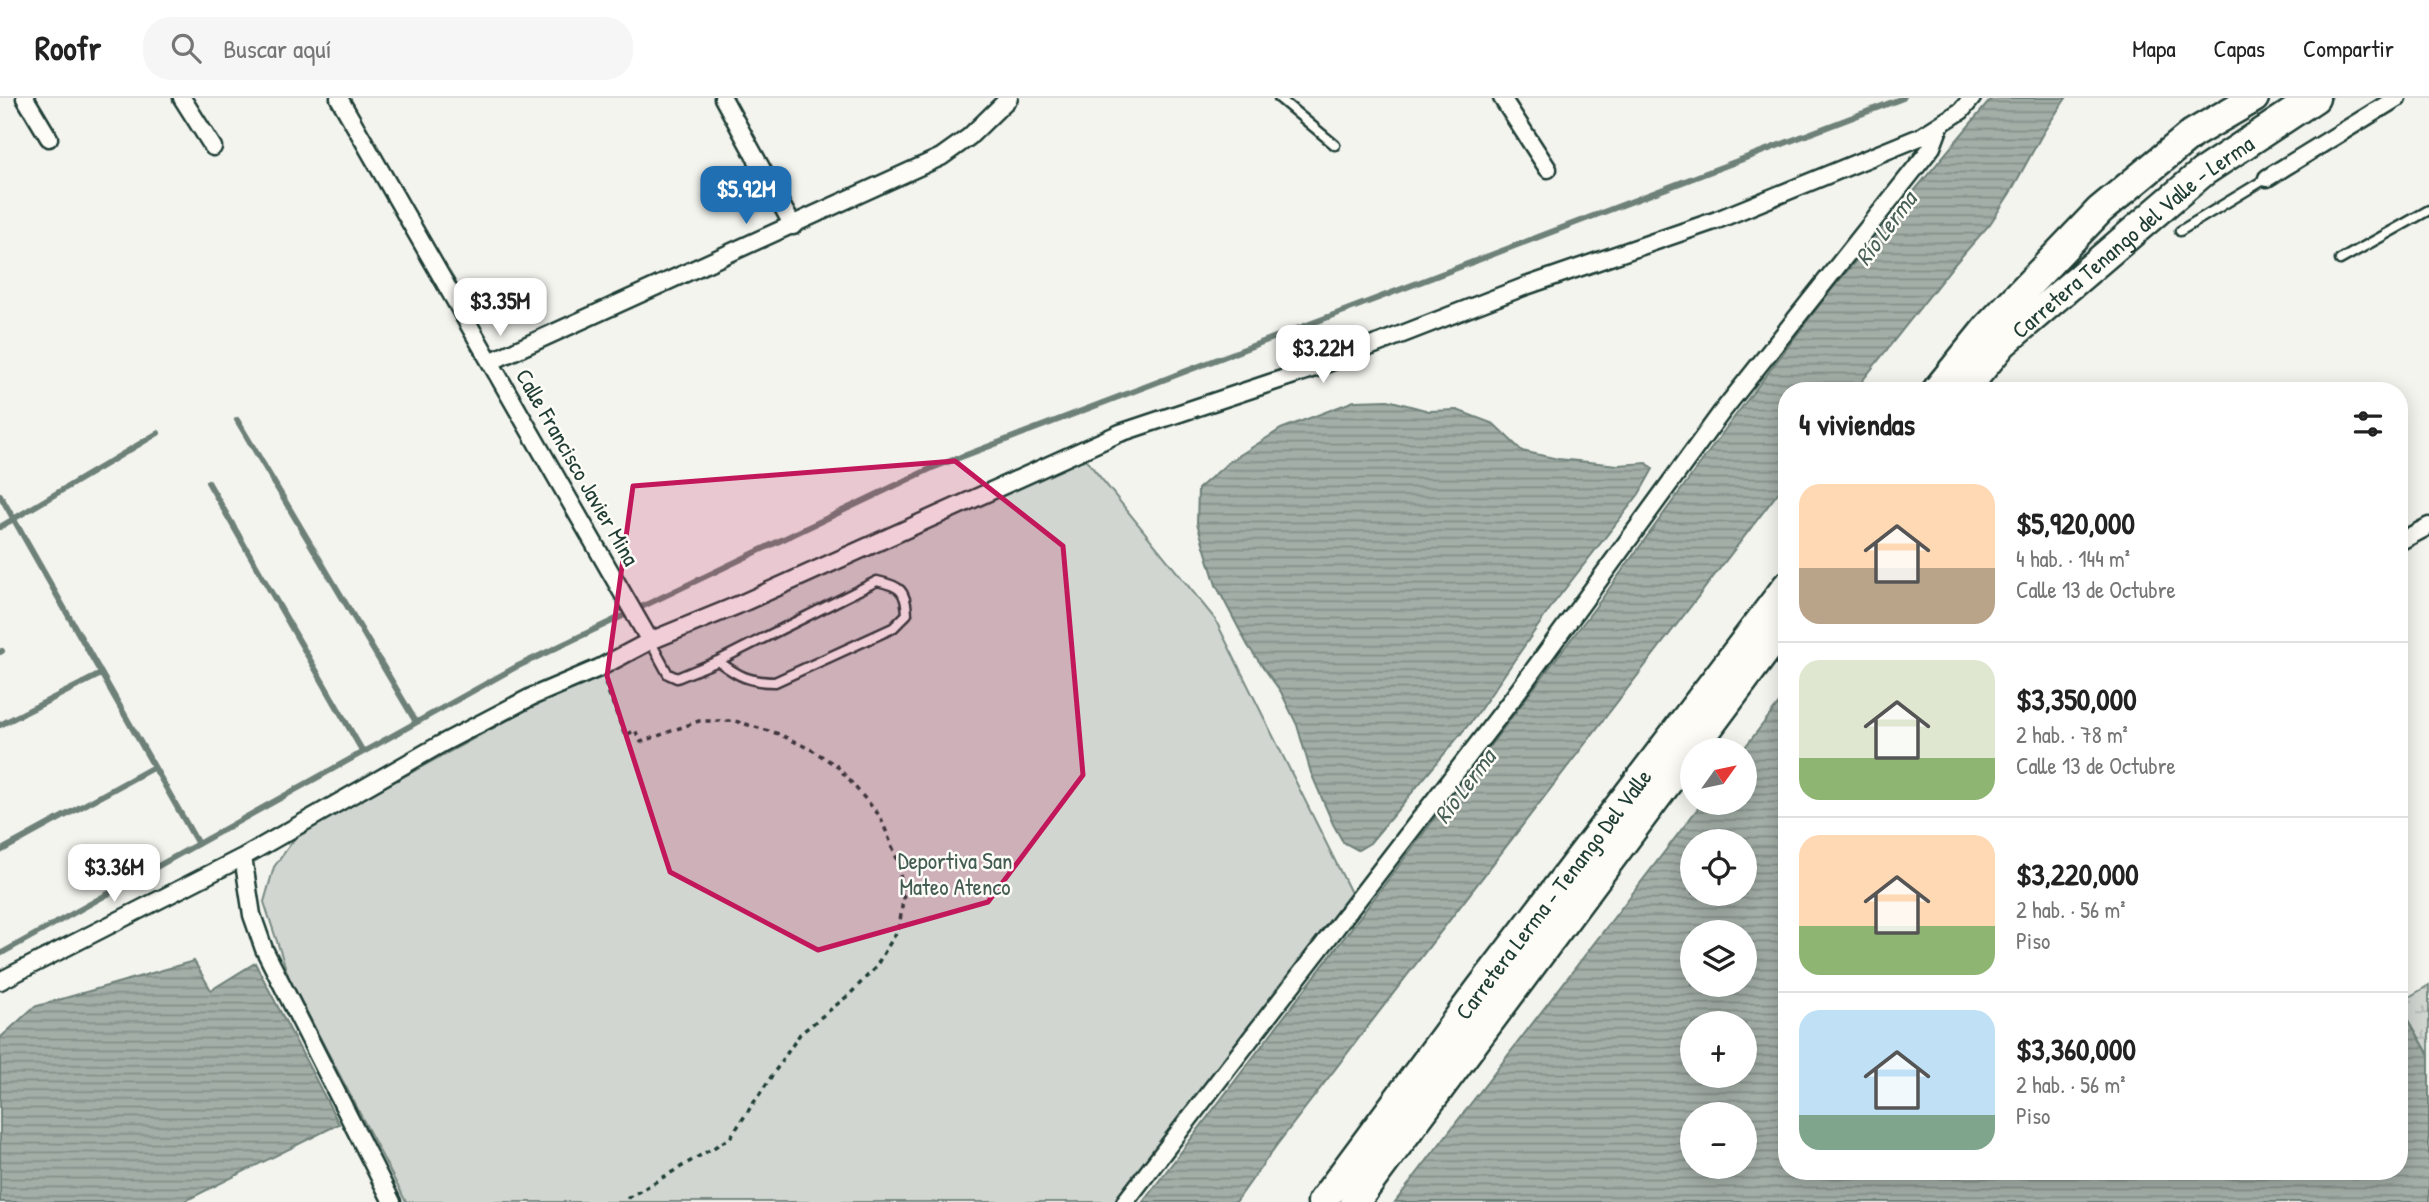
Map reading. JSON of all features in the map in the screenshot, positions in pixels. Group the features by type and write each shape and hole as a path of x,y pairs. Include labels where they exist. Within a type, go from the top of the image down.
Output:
{"highway":[{"path":"1943,382 1988,327 2101,209 2192,134 2253,98"},
{"name":"Carretera Tenango del Valle - Lerma","path":"1971,382 2003,344 2193,180 2315,98"},
{"name":"Carretera Lerma - Tenango Del Valle","path":"1322,1202 1480,989 1778,598"},
{"path":"1355,1202 1778,634"}],"street":[{"path":"25,98 49,138"},
{"path":"182,98 213,147"},
{"name":"Calle Francisco Javier Mina","path":"339,98 650,641"},
{"path":"723,98 793,226"},
{"path":"492,362 941,157 970,137 1009,98"},
{"path":"1502,98 1548,169"},
{"path":"0,981 243,858 441,744 531,697 599,668 650,641 738,605 1120,433 1293,376 1526,286 1675,236 1908,142 1940,126 1961,111 1972,98"},
{"path":"2267,177 2397,98"},
{"path":"1125,1202 1513,698 1721,413 1932,147 1940,126"},
{"path":"2408,537 2429,526"},
{"path":"243,858 252,915 264,949 392,1202"}],"lane":[{"path":"1279,98 1335,145"},
{"path":"2180,231 2267,177"},
{"path":"2340,260 2429,211"},
{"path":"650,641 668,674 677,678 718,661 877,581 896,585 907,599 907,614 893,628 775,682 756,682 735,674 718,661"}],"path":[{"path":"599,668 625,736 635,730 641,742 699,721 735,721 779,734 837,766 880,816 896,856 904,893 899,928 875,968 850,994 800,1034 730,1138 628,1198 628,1202"}],"highlighted area":[{"path":"955,461 1063,546 1083,775 988,902 818,950 670,872 607,676 633,486"}],"green space":[{"name":"Deportiva San Mateo Atenco","path":"1083,456 1215,619 1352,895 1117,1202 406,1202 289,978 264,902 274,867 298,834 565,689"},
{"path":"2429,985 2429,1055 2408,1019 2408,998"}],"water":[{"name":"Río Lerma","path":"1992,98 2066,98 1990,224 1953,266 1861,382 1778,382 1778,493 1276,1146 1236,1202 1143,1202 1600,601 1827,295"},
{"path":"1388,400 1429,411 1457,410 1494,424 1522,451 1558,459 1618,465 1647,463 1653,469 1639,494 1554,603 1475,717 1370,843 1358,850 1343,842 1333,824 1311,773 1297,725 1281,692 1248,646 1216,585 1197,523 1198,489 1229,462 1281,429 1354,401"},
{"path":"1778,705 1778,1180 2408,1180 2408,1019 2429,1055 2429,1202 1395,1202 1680,832 1680,906 1757,906 1757,829 1682,829 1692,816 1757,816 1757,738 1752,738"},
{"path":"194,961 211,990 255,963 339,1124 183,1202 0,1202 0,1038 34,1007"}],"waterway":[{"path":"0,954 516,667 932,468 1903,98"},
{"path":"237,420 416,722"},
{"path":"0,527 158,433"},
{"path":"208,482 363,752"},
{"path":"0,495 198,844"},
{"path":"0,725 101,674"},
{"path":"0,851 154,767"}]}
